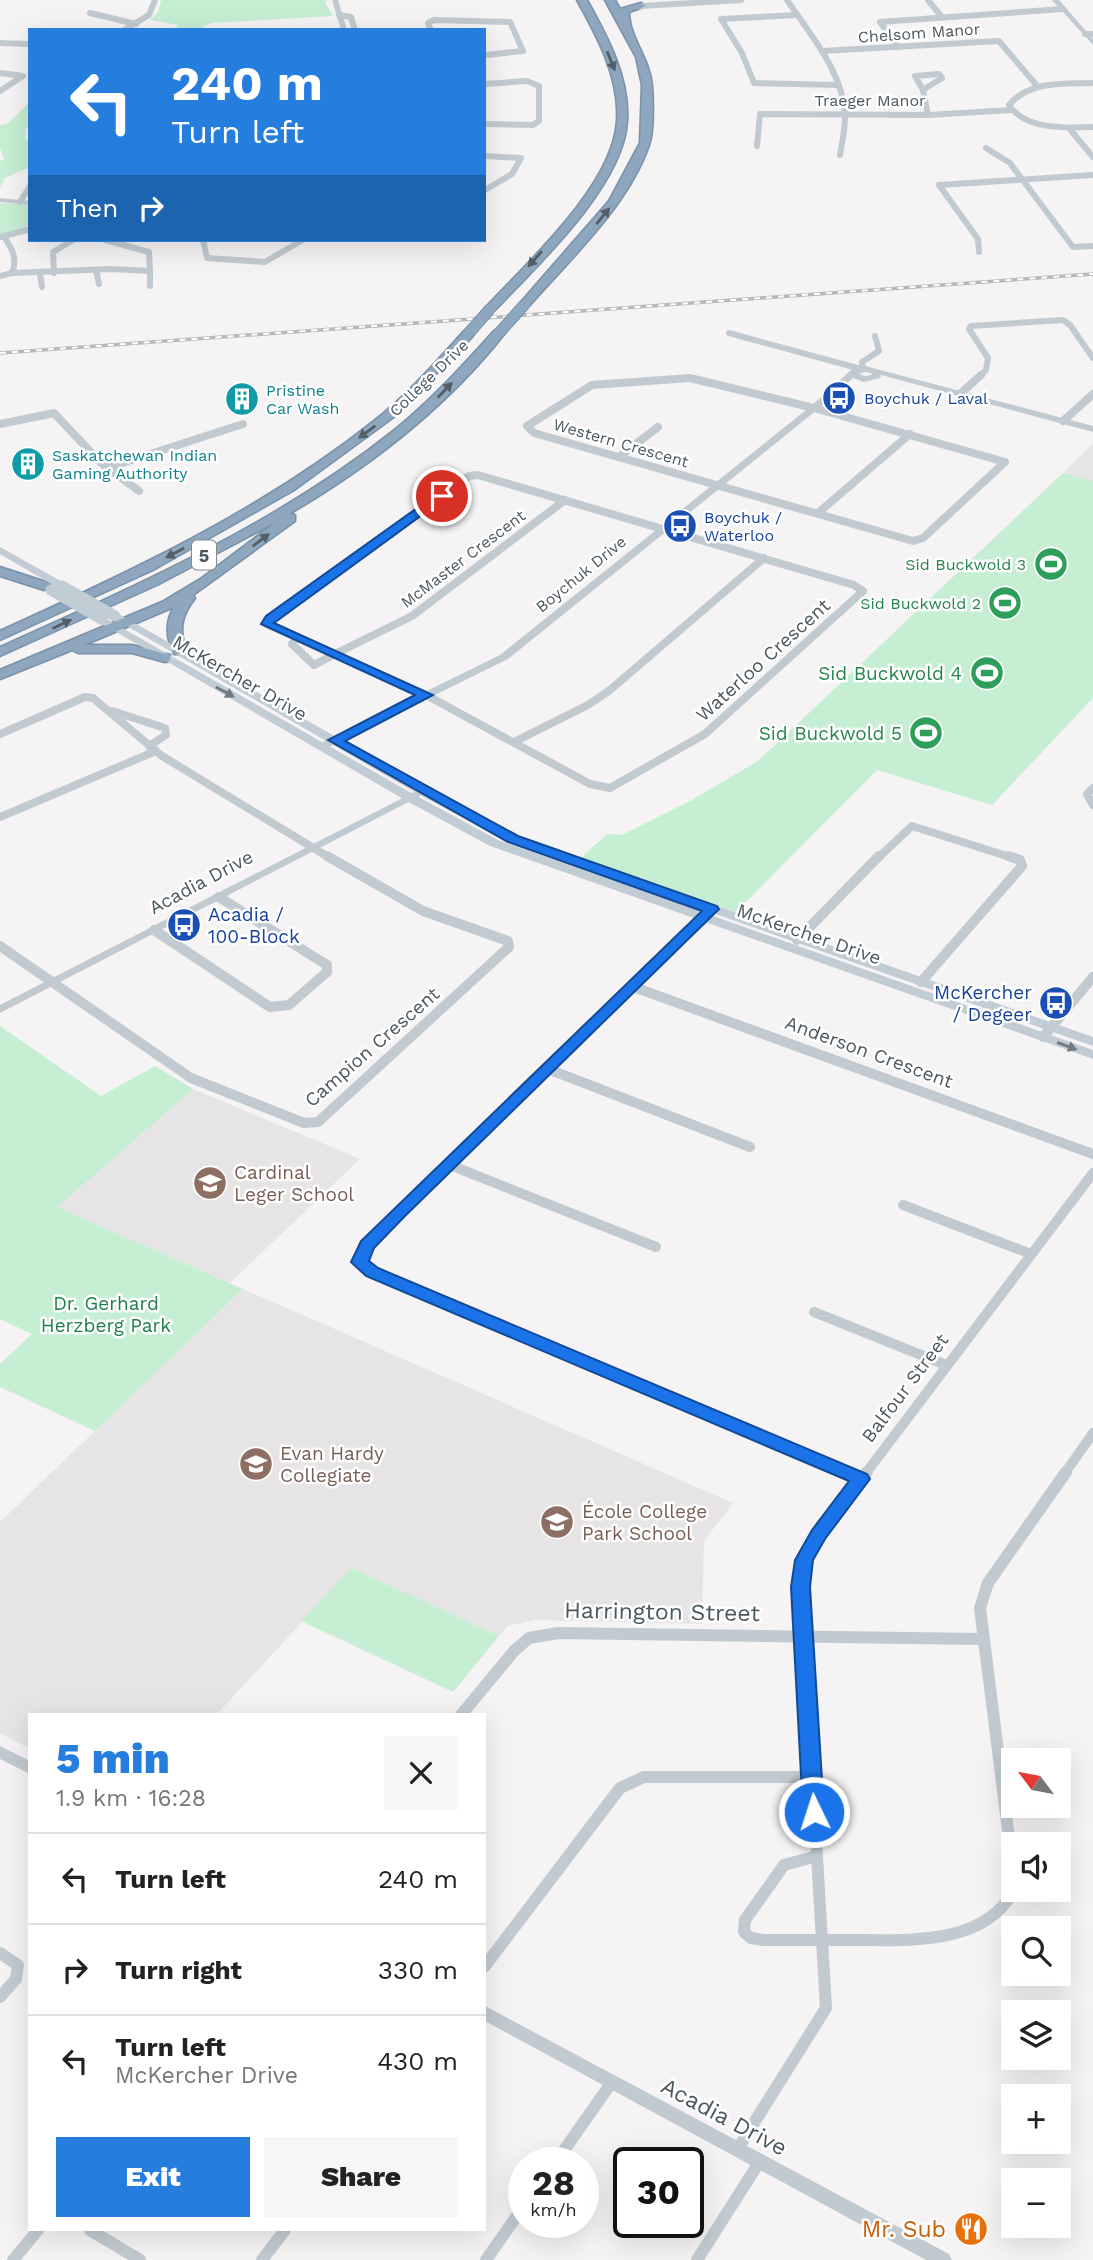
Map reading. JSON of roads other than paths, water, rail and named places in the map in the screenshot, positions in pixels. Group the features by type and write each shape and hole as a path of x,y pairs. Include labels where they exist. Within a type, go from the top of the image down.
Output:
{"highway":[{"name":"College Drive","path":"0,636 130,576 271,501 380,423 417,389 491,309 587,201 612,161 619,141 622,110 616,71 582,0"},
{"name":"College Drive","path":"0,652 149,583 255,527 313,493 395,435 432,404 614,202 645,143 647,85 641,57 610,0"},
{"path":"624,22 624,10 640,6"},
{"path":"179,651 172,625 178,608 207,581 355,469 395,435"},
{"path":"0,571 52,587"},
{"path":"0,628 130,576"},
{"path":"0,676 57,652 115,622 153,613 207,581"},
{"path":"57,652 132,649 165,658"}],"main road":[{"name":"McKercher Drive","path":"0,550 52,587"},
{"name":"McKercher Drive","path":"0,561 115,622 179,651 422,791 513,839 707,913 1047,1032 1093,1042"},
{"name":"McKercher Drive","path":"115,622 165,658 494,844 921,982 1047,1032 1093,1055"}],"street":[{"path":"128,28 154,10 155,0"},
{"path":"335,0 343,28"},
{"path":"640,6 741,0"},
{"path":"788,0 822,51 836,85 845,115 840,155"},
{"path":"928,0 940,16"},
{"path":"1055,0 1089,34 1093,43"},
{"path":"898,47 880,22 1063,9"},
{"path":"90,13 136,24"},
{"path":"339,15 351,17 354,28"},
{"path":"797,15 721,19 743,53 754,83 836,85"},
{"path":"430,28 428,23 434,20 510,22 523,51 486,55"},
{"name":"Chelsom Manor","path":"822,51 999,41 1038,87"},
{"path":"0,43 28,44"},
{"path":"0,73 23,76 0,91"},
{"path":"486,84 527,81 540,86 538,121 533,125 486,124"},
{"path":"1093,83 1038,87 1014,97 1009,105 1011,110 1026,119 1069,128 1093,127"},
{"path":"923,90 928,115"},
{"name":"Traeger Manor","path":"757,146 760,114 928,115 1011,110"},
{"path":"1069,128 1093,157"},
{"path":"986,148 1010,163 1073,247 1093,246"},
{"path":"486,156 521,158 512,174 486,189"},
{"path":"979,252 978,239 939,185 1093,175"},
{"path":"0,200 26,199"},
{"path":"12,274 15,269 13,248 2,237 28,230"},
{"path":"54,273 53,252 70,242"},
{"path":"112,242 149,252 150,286"},
{"path":"203,242 207,258 265,262 299,242"},
{"path":"0,276 96,270 150,271"},
{"path":"96,270 99,284"},
{"path":"40,274 42,287"},
{"path":"960,394 988,369 990,363 990,356 969,328 971,326 1063,320 1070,324 1093,358"},
{"path":"729,333 864,373 870,358 879,351 875,336"},
{"name":"Boychuk Drive","path":"321,747 504,657 837,389 864,373 906,380 1093,429"},
{"name":"Western Crescent","path":"814,408 690,378 592,385 527,426 534,433 913,541 918,540 1005,462 909,435"},
{"path":"1063,421 1093,394"},
{"path":"814,408 909,435"},
{"path":"0,424 54,414 107,468 139,491"},
{"path":"107,468 243,424"},
{"path":"619,457 658,427"},
{"path":"818,513 909,435"},
{"name":"McMaster Crescent","path":"426,695 267,624 270,618 469,476 478,475 662,529"},
{"name":"McMaster Crescent","path":"296,637 292,644 314,664 319,664 412,616 565,500"},
{"name":"Waterloo Crescent","path":"426,695 590,784 610,788 705,734 863,591 854,585 662,529"},
{"path":"514,742 588,705 610,690 764,558"},
{"path":"0,734 85,697 93,698 152,748 312,847"},
{"path":"0,817 152,748 166,736 165,728 106,709"},
{"path":"1093,788 1087,794 1087,800 1093,805"},
{"name":"Acadia Drive","path":"0,1010 422,791"},
{"path":"797,940 912,826 1020,860 1022,866 921,982"},
{"name":"Campion Crescent","path":"52,982 191,1077 304,1123 318,1122 509,947 508,941 407,904 312,847"},
{"path":"154,930 270,1006 289,1005 327,972 327,965 219,897"},
{"path":"707,913 367,1245 359,1262 372,1272 861,1479"},
{"path":"0,946 52,982"},
{"path":"1047,1032 1093,977"},
{"name":"Anderson Crescent","path":"631,986 1093,1154"},
{"path":"548,1069 750,1147"},
{"path":"450,1165 656,1247"},
{"name":"Balfour Street","path":"737,2150 826,2008 824,1940 800,1587 804,1560 819,1535 1093,1173"},
{"path":"903,1205 1031,1254"},
{"path":"814,1312 946,1365"},
{"path":"1008,1832 980,1608 988,1583 1093,1433"},
{"name":"Harrington Street","path":"463,1713 514,1651 529,1638 558,1633 982,1639"},
{"path":"0,1752 28,1767"},
{"path":"486,1965 620,1788 633,1780 669,1776 811,1777"},
{"path":"817,1856 784,1865 744,1925 744,1932 751,1938 763,1941 942,1938 994,1915 1010,1902"},
{"path":"0,1953 18,1965 16,1979 0,1997"},
{"name":"Acadia Drive","path":"486,2014 943,2260"},
{"path":"566,2147 612,2082"},
{"path":"696,2260 760,2161"},
{"path":"486,2260 508,2228"},
{"path":"13,2260 37,2231"},
{"path":"92,2231 140,2260"},
{"path":"262,2260 284,2231"}],"railway":[{"path":"0,353 1093,274"}],"place":[{"name":"Boychuk / Laval","path":"839,398"},
{"name":"Pristine Car Wash","path":"242,399"},
{"name":"Saskatchewan Indian Gaming Authority","path":"28,464"},
{"name":"Boychuk / Waterloo","path":"680,526"},
{"name":"Sid Buckwold 3","path":"1051,564"},
{"name":"Sid Buckwold 2","path":"1005,603"},
{"name":"Sid Buckwold 4","path":"987,673"},
{"name":"Sid Buckwold 5","path":"926,733"},
{"name":"Acadia / 100-Block","path":"184,925"},
{"name":"McKercher / Degeer","path":"1056,1003"},
{"name":"Cardinal Leger School","path":"210,1183"},
{"name":"Evan Hardy Collegiate","path":"256,1464"},
{"name":"École College Park School","path":"557,1522"},
{"name":"Mr. Sub","path":"971,2229"}],"park label":[{"name":"Dr. Gerhard Herzberg Park","path":"106,1314"}]}
